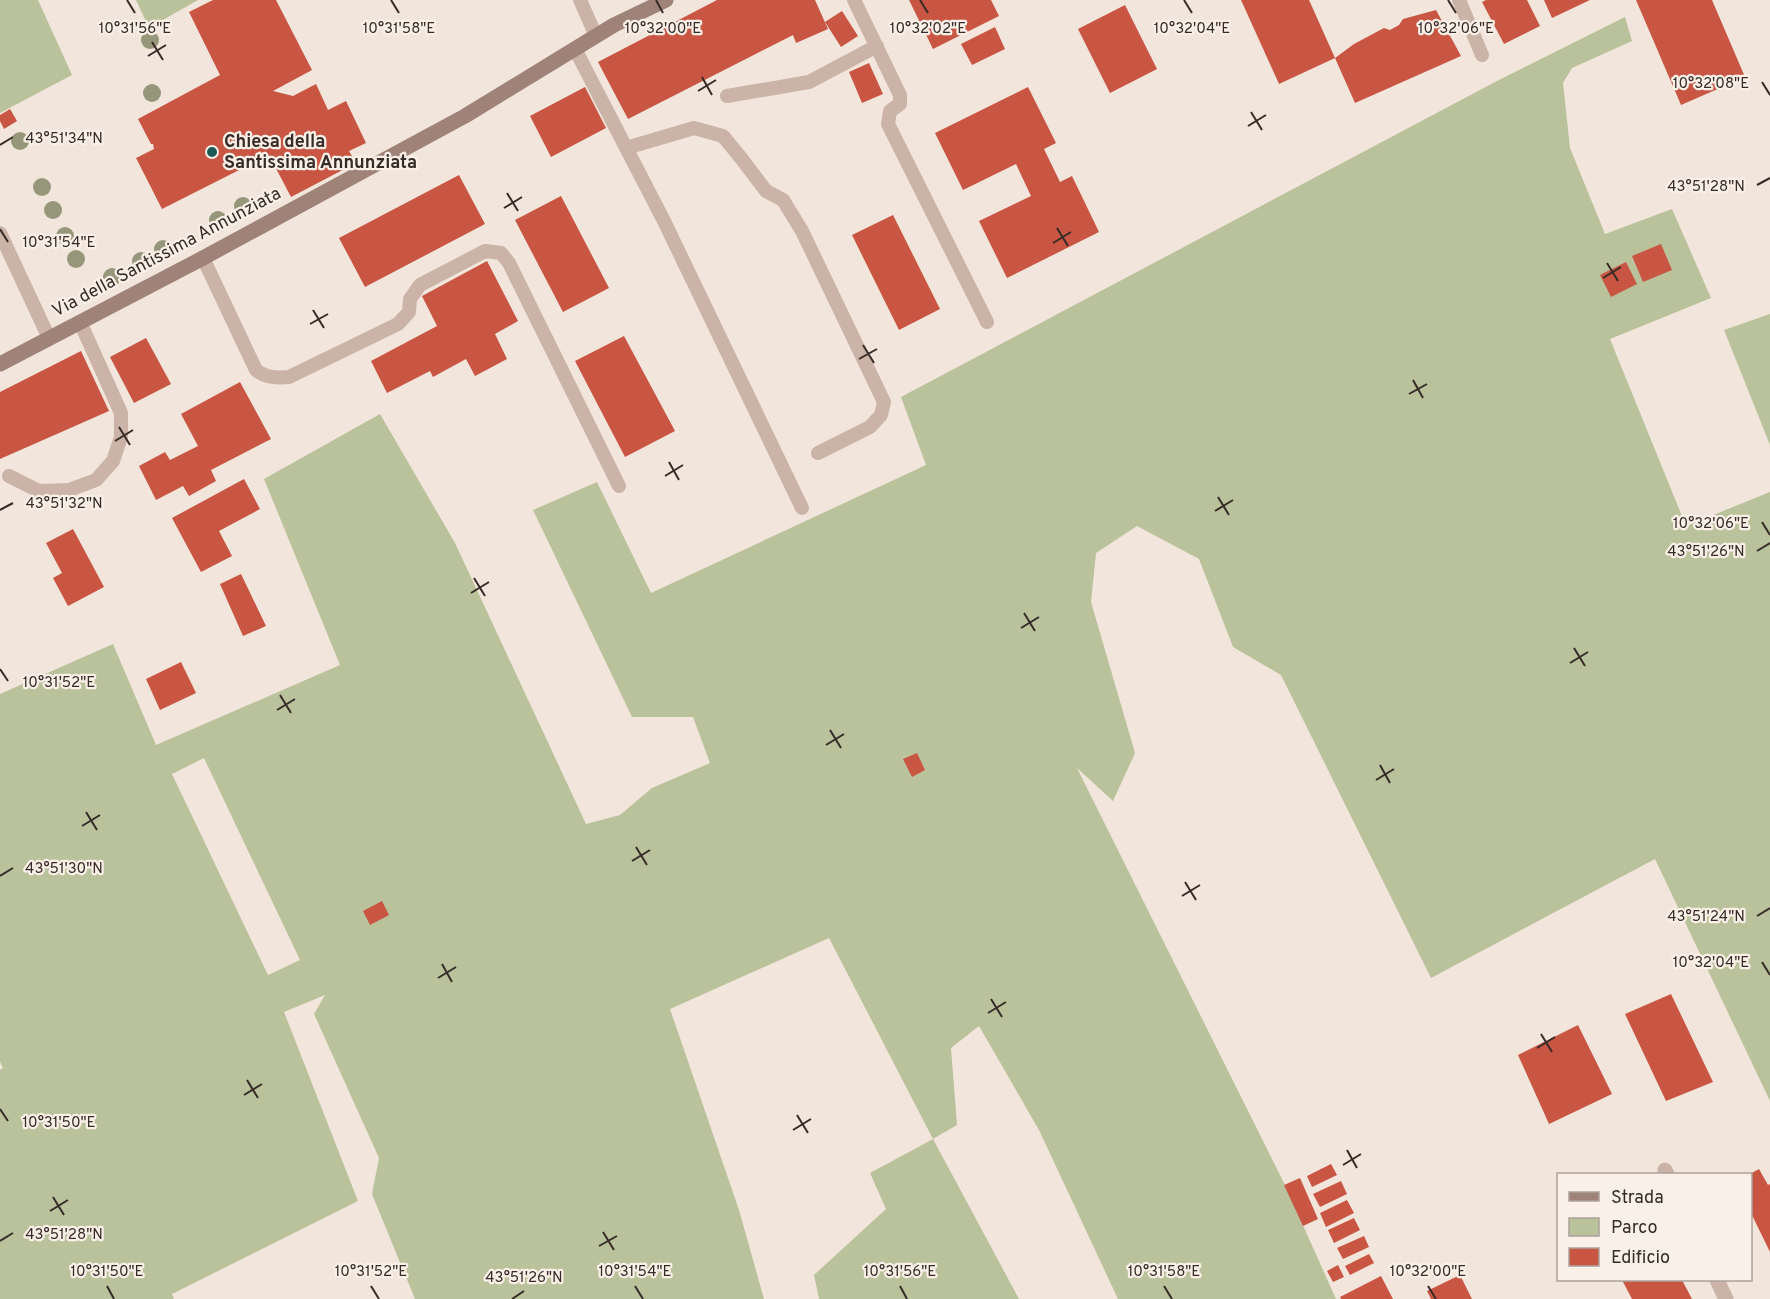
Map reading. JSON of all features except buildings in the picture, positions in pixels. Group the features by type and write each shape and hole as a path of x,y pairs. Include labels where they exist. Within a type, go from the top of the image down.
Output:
{"street":[{"name":"Via della Santissima Annunziata","path":"0,364 203,258 465,116 614,25 666,0"},
{"path":"1717,1281 1726,1299"}],"lane":[{"path":"580,0 596,36"},
{"path":"855,0 900,94 900,104 890,111 888,124 987,322"},
{"path":"1459,0 1482,55"},
{"path":"727,96 809,82 877,46"},
{"path":"575,49 672,238 802,508"},
{"path":"626,148 694,128 723,136 766,191 783,200 802,231 884,402 881,415 870,427 818,453"},
{"path":"0,233 49,338"},
{"path":"203,258 256,370 262,375 275,378 289,377 398,324 409,312 410,299 420,285 485,251 501,253 509,263 619,486"},
{"path":"9,476 39,491 69,490 96,480 113,461 121,437 121,413 80,322"}],"green space":[{"path":"0,0 38,0 72,75 0,113"},
{"path":"136,0 198,0 149,28"},
{"path":"1625,17 1632,41 1572,68 1563,83 1570,148 1605,234 1672,209 1711,298 1610,339 1686,526 1770,492 1770,1101 1655,859 1431,978 1281,675 1233,647 1199,559 1137,526 1096,553 1091,602 1135,753 1113,801 1077,768 1284,1183 1336,1299 1118,1299 1039,1130 979,1026 951,1048 957,1125 933,1139 829,938 670,1009 739,1210 764,1299 415,1299 372,1194 379,1158 314,1014 325,995 284,1012 358,1201 172,1294 174,1299 0,1299 0,1070 3,1068 0,1062 0,694 113,644 156,745 340,665 264,479 380,414 455,543 586,824 620,815 652,788 710,763 693,717 632,717 533,510 597,482 651,593 926,465 901,397 1497,81","holes":["204,758 300,960 268,975 172,774"]},
{"path":"1770,314 1770,445 1724,330"},
{"path":"933,1139 1019,1299 819,1299 814,1275 886,1209 870,1173"}],"place":[{"name":"Chiesa della Santissima Annunziata","path":"212,152"}]}
